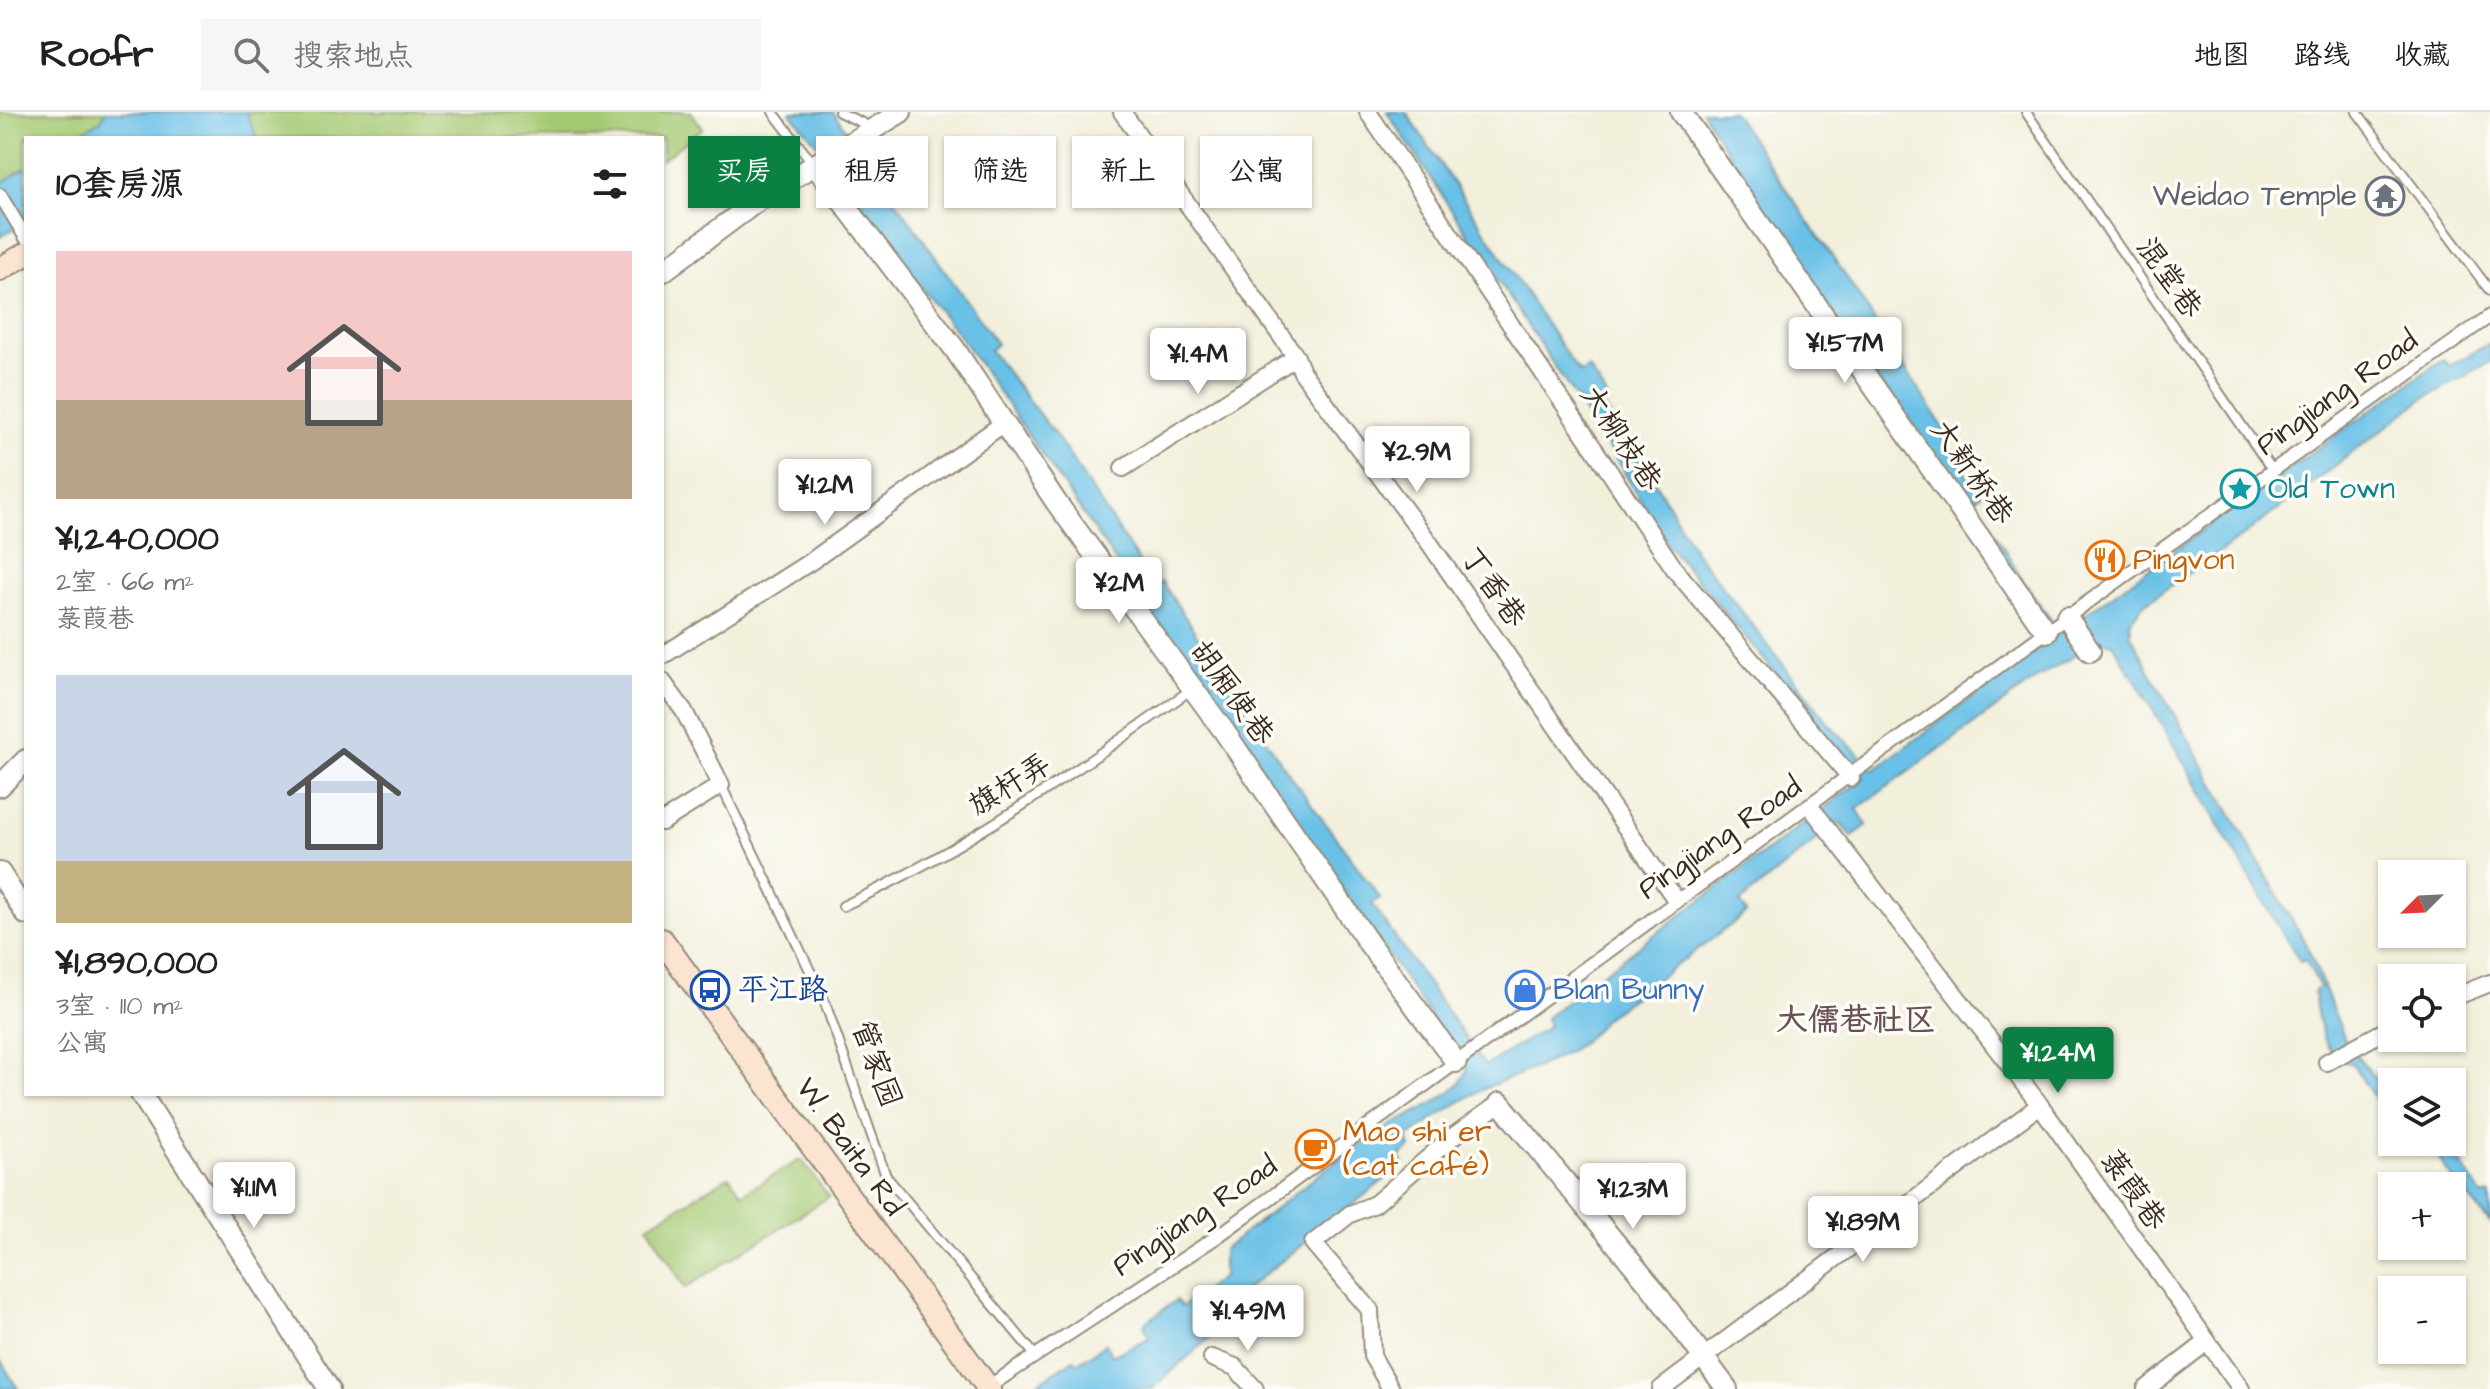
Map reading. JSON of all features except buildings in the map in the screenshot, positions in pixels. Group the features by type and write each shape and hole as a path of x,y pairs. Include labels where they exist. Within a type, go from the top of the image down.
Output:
{"main road":[{"path":"0,269 24,255"},
{"name":"W. Baita Rd","path":"664,943 987,1388"}],"street":[{"path":"865,136 901,112"},
{"name":"丁香巷","path":"1122,112 1296,357 1302,372 1428,541 1676,900"},
{"name":"大柳枝巷","path":"1368,112 1676,571 1859,771"},
{"name":"大新桥巷","path":"1681,112 2058,625 2090,651"},
{"path":"664,271 764,196 816,167"},
{"path":"0,195 24,234"},
{"name":"胡厢使巷","path":"851,208 954,348 1056,502 1457,1061"},
{"name":"Pingjiang Road","path":"987,1388 1034,1354 1218,1236 1676,900 1812,809 2058,625 2490,316"},
{"path":"1123,468 1296,357"},
{"path":"664,655 813,560 1004,423"},
{"name":"管家园","path":"664,684 691,725 721,785"},
{"path":"0,786 24,762"},
{"path":"664,821 721,785"},
{"name":"菉葭巷","path":"1812,809 2040,1105 2241,1389"},
{"path":"0,873 24,911"},
{"path":"2466,992 2490,983"},
{"path":"2330,1061 2378,1034"},
{"path":"142,1096 329,1389"},
{"path":"1391,1389 1372,1356 1370,1310 1313,1243 1350,1214 1375,1204 1451,1138 1500,1103 1650,1285 1727,1389"},
{"path":"1661,1389 2040,1105"},
{"path":"2146,1389 2207,1342"},
{"path":"1212,1358 1235,1367 1255,1389"}],"lane":[{"path":"773,112 816,162"},
{"path":"839,112 871,132"},
{"name":"混堂巷","path":"2026,112 2273,471"},
{"path":"2357,112 2490,291"},
{"name":"旗杆弄","path":"843,906 900,880 1046,792 1192,689"},
{"name":"管家园","path":"721,785 824,1000 886,1176 1034,1354"}],"green space":[{"path":"0,112 691,112 703,128 688,136 688,140 664,158 664,136 137,136 94,125 76,136 24,136 24,168 0,184"},
{"path":"801,1159 829,1197 685,1288 648,1226 729,1176 742,1194"}],"water":[{"path":"105,112 246,112 256,136 76,136 101,120"},
{"path":"790,112 833,112 850,136 816,136 816,143"},
{"path":"1387,112 1406,112 1575,367 1581,373 1589,368 1608,398 1601,403 1651,475 1695,551 1830,725 1874,770 2054,637 1795,257 1702,112 1733,112 1846,276 1946,432 1941,436 1981,494 1975,499 2023,581 2060,632 2443,359 2449,366 2490,343 2490,362 2420,401 2239,539 2144,604 2130,621 2131,635 2152,676 2307,946 2346,1042 2378,1082 2378,1102 2352,1063 2338,1061 2332,1053 2320,1028 2316,1010 2314,991 2320,987 2305,959 2300,961 2276,922 2112,643 2102,640 2040,676 1857,809 1867,825 1852,837 1840,823 1831,828 1739,903 1747,913 1604,1019 1576,1046 1560,1057 1470,1096 1407,1138 1411,1147 1400,1157 1404,1164 1245,1290 1252,1300 1152,1389 1029,1389 1074,1359 1078,1363 1106,1344 1112,1356 1149,1338 1144,1324 1176,1300 1182,1307 1223,1277 1223,1250 1347,1154 1446,1095 1463,1078 1467,1069 964,342 862,208 901,208 997,344 990,350 1059,440 1154,585 1162,582 1282,764 1380,898 1372,904 1485,1066 1549,1026 1546,1018 1578,992 1864,778 1666,543 1621,467"},
{"path":"24,168 24,222 0,237 0,184"},
{"path":"2437,1156 2456,1156 2483,1197 2490,1194 2490,1223 2466,1194 2466,1172 2448,1172"},
{"path":"0,1360 2,1363 18,1389 0,1389"}],"place":[{"name":"Weidao Temple","path":"2385,196"},
{"name":"Old Town","path":"2240,489"},
{"name":"Pingvon","path":"2105,560"},
{"name":"平江路","path":"710,990"},
{"name":"Blan Bunny","path":"1525,990"},
{"name":"Mao shi er (cat café)","path":"1315,1149"}],"district":[{"name":"大儒巷社区","path":"1856,1020"}]}
